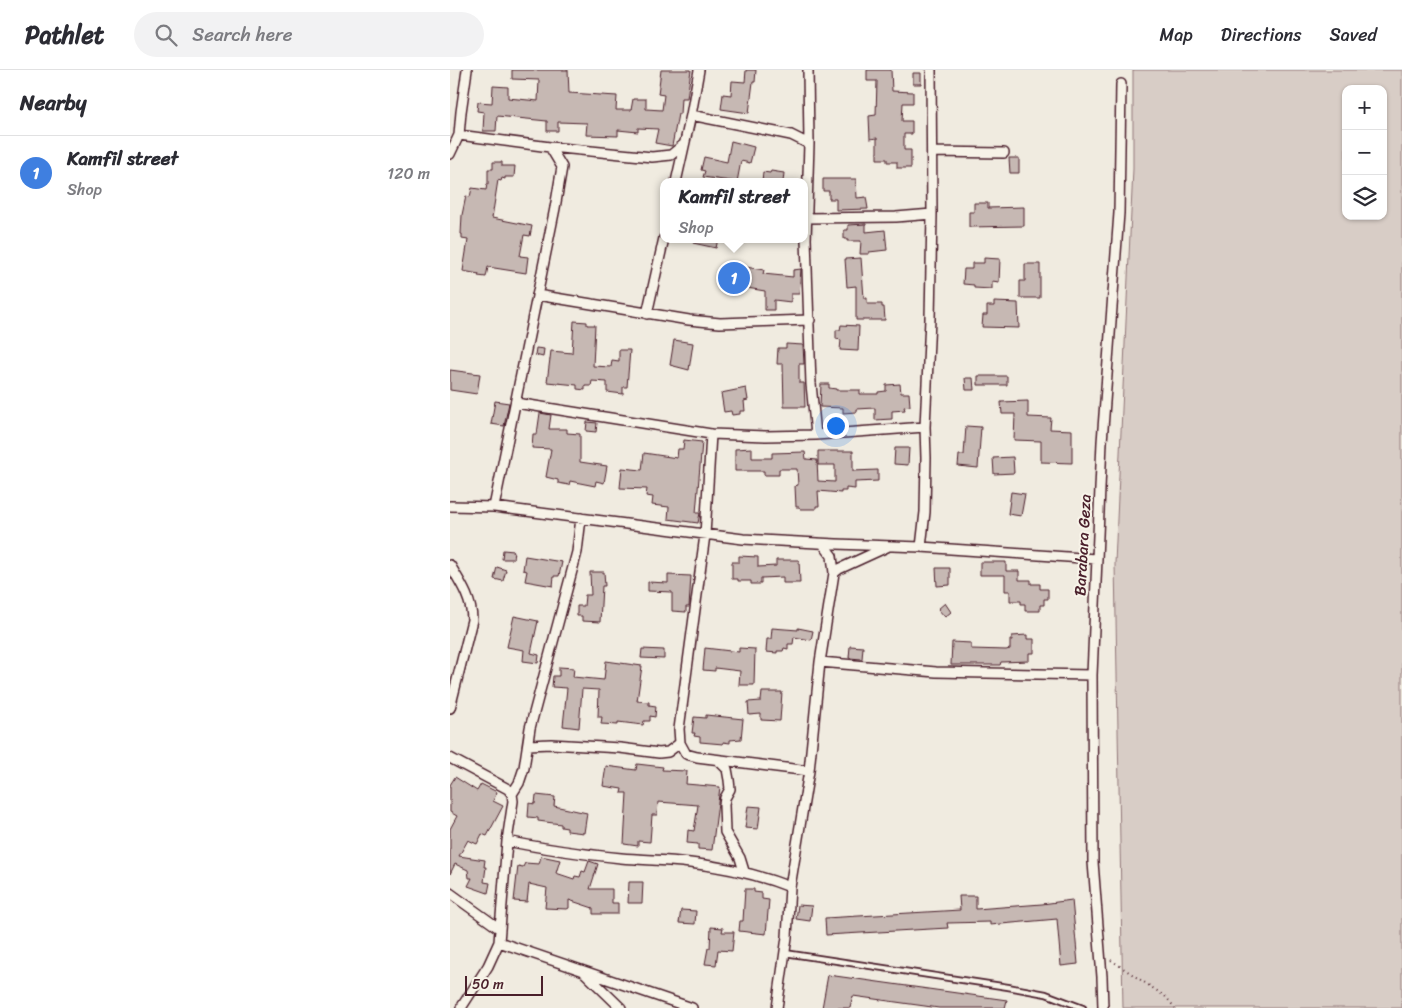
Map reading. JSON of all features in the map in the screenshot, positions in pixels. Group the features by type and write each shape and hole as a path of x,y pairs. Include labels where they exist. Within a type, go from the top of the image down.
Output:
{"street":[{"path":"677,178 699,70"},
{"path":"808,70 808,181"},
{"path":"921,547 925,512 925,427 930,319 932,214 931,70"},
{"path":"450,154 459,135 466,71"},
{"name":"Barabara Geza","path":"1103,1008 1093,862 1092,675 1096,559 1119,213 1122,84"},
{"path":"691,115 791,135 809,144"},
{"path":"459,135 550,148 652,156 667,156 676,152 684,145"},
{"path":"550,148 562,167"},
{"path":"494,507 562,167 568,157 582,151"},
{"path":"932,152 1004,153"},
{"path":"667,156 674,160 678,170"},
{"path":"808,218 896,217 932,214"},
{"path":"647,314 663,243"},
{"path":"806,243 811,384 816,435"},
{"path":"537,295 647,314 720,323 810,320"},
{"path":"516,403 712,434 816,435 925,427"},
{"path":"712,434 705,535 679,729 680,743 686,754 697,758 808,771"},
{"path":"450,506 494,507 705,535 823,544 921,547 1096,559"},
{"path":"461,1008 488,966 499,942 507,841 513,801 512,794 519,783 524,768 530,728 577,552 581,518"},
{"path":"778,1008 785,953 790,887 808,771 820,662 834,573 832,556 823,544"},
{"path":"834,573 877,551 892,546"},
{"path":"450,565 467,594 472,612 472,620 450,708"},
{"path":"820,662 936,672 1092,675"},
{"path":"528,745 612,748 658,753 668,752 680,743"},
{"path":"450,758 502,786 512,794"},
{"path":"717,760 727,770 729,780 730,789 725,798 724,805 725,832 740,858 744,872"},
{"path":"507,841 552,850 622,858 688,862 744,872 790,887"},
{"path":"450,893 500,929"},
{"path":"499,942 692,1008"},
{"path":"583,971 621,1008"}],"lane":[{"path":"785,953 1046,994 1083,1008"}],"path":[{"path":"1100,953 1166,997 1175,1008"}],"shaded area":[{"path":"1133,70 1402,70 1402,1008 1123,1008 1115,563 1133,169"}],"building":[{"path":"512,70 568,70 569,93 617,96 616,110 631,110 633,99 646,99 646,109 662,110 664,95 658,94 661,70 691,70 687,98 681,98 680,114 678,114 672,146 655,143 658,129 638,128 638,132 618,130 618,136 586,135 587,123 558,122 558,131 547,131 547,121 497,116 496,131 483,131 484,112 477,111 478,102 492,103 493,86 508,87 508,98 538,101 539,80 512,79"},
{"path":"746,70 756,70 749,113 721,109 723,94 731,95 732,81 745,82"},
{"path":"867,70 891,70 892,91 913,92 913,103 903,103 902,121 912,121 912,134 904,134 904,150 911,150 911,168 897,168 897,162 877,159 877,138 870,139 869,116 876,115 877,81 867,81"},
{"path":"913,73 921,73 921,84 913,84"},
{"path":"731,141 754,147 750,163 741,161 738,178 703,177 705,171 701,170 704,157 727,162"},
{"path":"1009,158 1019,158 1019,173 1010,173"},
{"path":"493,162 502,162 502,166 515,166 514,177 505,177 501,181 498,180 492,218 532,226 530,236 524,235 520,256 528,257 526,273 488,267 486,277 463,271 468,240 462,239 461,234 466,196 470,197 472,188 486,190 488,169 493,169"},
{"path":"771,171 784,173 783,178 762,178 763,172 770,173"},
{"path":"823,179 856,179 857,198 866,197 868,209 836,210 836,199 829,199 829,191 823,191"},
{"path":"974,203 988,203 988,208 1024,207 1024,226 969,227 969,212 974,212"},
{"path":"866,224 866,232 885,230 887,250 860,254 861,241 847,241 847,239 844,239 844,230 848,230 848,225"},
{"path":"693,243 717,243 716,248"},
{"path":"861,258 864,298 867,298 867,304 882,304 885,320 856,320 856,286 847,287 845,259"},
{"path":"984,258 1000,259 999,282 992,281 992,289 974,288 974,285 963,284 964,269 972,269 972,263 984,263"},
{"path":"1025,264 1040,264 1040,298 1020,298 1020,281 1025,281"},
{"path":"739,266 764,270 763,274 793,277 793,270 801,269 799,294 791,294 791,302 774,300 774,310 765,310 765,291 741,287 742,280 736,279"},
{"path":"994,302 1018,303 1019,328 982,327 983,315 987,315 987,306 994,306"},
{"path":"574,321 595,325 593,366 611,367 612,360 619,361 619,350 630,350 627,387 623,387 623,394 607,392 607,382 592,381 591,386 585,386 585,390 577,389 577,385 547,382 551,351 572,353"},
{"path":"841,325 859,326 858,351 840,350 841,340 836,339 836,330 840,330"},
{"path":"674,340 693,343 689,370 670,365"},
{"path":"786,344 803,345 804,364 799,364 799,383 804,383 805,407 784,407 783,364 777,364 778,348 786,348"},
{"path":"536,348 544,349 543,357 535,355"},
{"path":"450,370 480,374 477,394 450,390"},
{"path":"978,376 1007,376 1007,385 978,385"},
{"path":"965,378 973,378 974,390 966,390"},
{"path":"821,384 829,384 829,388 836,390 860,390 860,394 878,394 878,392 886,391 886,385 900,384 901,393 909,393 910,406 904,407 905,410 892,411 892,419 875,420 875,408 857,409 857,412 843,413 843,408 820,407"},
{"path":"746,388 748,400 744,401 745,411 732,415 731,411 724,412 721,393"},
{"path":"495,401 509,403 504,426 491,424"},
{"path":"1028,401 1028,417 1051,418 1050,429 1072,430 1072,463 1041,462 1041,441 1014,440 1015,414 1002,414 1001,402"},
{"path":"540,413 551,415 549,429 567,429 567,433 580,434 580,462 607,466 604,483 596,481 595,486 570,481 569,485 558,483 558,480 546,477 551,449 532,448 533,434 537,434"},
{"path":"587,422 597,423 596,432 586,431"},
{"path":"966,426 981,427 978,468 958,466 959,455 964,455"},
{"path":"684,440 702,442 696,513 700,513 698,523 668,519 669,507 652,505 653,497 646,496 647,489 620,488 622,468 642,470 644,453 677,458 678,449 683,449"},
{"path":"752,448 752,458 772,458 772,453 805,452 806,459 817,460 818,481 835,482 835,465 818,465 818,451 853,451 853,471 878,470 878,481 855,482 855,489 846,488 846,491 841,491 841,493 818,491 819,506 816,506 816,509 800,509 796,507 795,486 798,485 797,469 779,469 779,475 764,475 764,471 735,471 735,449"},
{"path":"895,448 909,448 908,465 894,464"},
{"path":"1013,457 1014,473 994,474 993,458"},
{"path":"1011,492 1025,494 1021,516 1008,514"},
{"path":"503,550 514,551 513,559 502,559"},
{"path":"525,556 562,562 559,576 554,576 553,586 525,581 527,571 523,570"},
{"path":"739,556 758,557 758,567 776,566 776,560 799,560 800,583 783,583 783,577 761,578 761,584 751,584 751,581 732,579 732,562 739,562"},
{"path":"980,562 1006,562 1006,571 1019,571 1019,580 1031,580 1031,584 1040,584 1040,589 1048,589 1048,599 1044,599 1044,605 1040,605 1040,611 1025,611 1025,604 1021,604 1021,601 1010,601 1010,591 1005,591 1005,575 980,575"},
{"path":"497,567 506,570 503,581 494,579"},
{"path":"936,568 950,568 950,585 937,586"},
{"path":"590,572 604,572 605,586 602,586 600,622 582,621 582,616 577,616 577,606 584,606 585,595 591,595"},
{"path":"668,575 691,576 689,607 686,607 686,612 672,611 672,592 648,591 648,582 668,583"},
{"path":"945,603 951,612 945,617 938,609"},
{"path":"514,616 538,621 531,653 539,655 538,663 523,661 524,650 507,647"},
{"path":"772,628 798,630 798,628 813,631 811,640 794,637 793,644 788,644 788,649 784,648 783,651 777,651 777,653 766,652 767,639 771,639"},
{"path":"1027,635 1027,639 1034,639 1034,653 1029,653 1029,661 1001,662 1000,665 951,665 952,642 971,643 971,649 1006,650 1010,649 1012,636"},
{"path":"850,646 863,647 862,659 849,658"},
{"path":"705,648 739,652 739,648 755,649 754,685 739,685 740,671 715,668 715,671 703,670"},
{"path":"642,649 664,650 664,659 641,658"},
{"path":"606,661 642,666 637,701 649,702 649,705 656,706 655,717 650,716 650,721 644,721 643,725 618,722 618,725 601,724 602,717 598,717 599,690 582,689 579,728 563,726 567,688 552,687 553,676 559,676 559,667 574,668 573,677 604,680"},
{"path":"762,692 782,692 780,721 761,720 761,714 749,715 748,702 761,701"},
{"path":"706,715 743,719 741,739 730,740 730,743 723,742 723,744 700,742 700,737 694,736 695,733 692,733 694,717 706,718"},
{"path":"637,764 663,767 662,770 687,771 686,784 720,787 712,850 698,849 698,844 687,843 688,830 694,831 698,805 658,802 657,815 652,815 650,842 638,841 638,846 624,844 627,793 621,793 622,789 603,786 606,766 636,770"},
{"path":"455,777 477,791 481,784 497,792 493,801 503,806 487,836 482,834 477,844 468,840 459,856 485,860 484,882 490,883 488,893 468,886 472,878 469,878 468,870 455,864 450,874 450,829 457,816 450,812 450,785"},
{"path":"536,795 555,797 554,806 587,813 584,833 567,831 567,828 561,827 561,824 538,821 538,818 528,817 529,803 535,804"},
{"path":"748,806 761,807 758,829 745,828"},
{"path":"541,856 560,860 556,873 574,879 575,876 580,877 582,871 585,872 589,861 598,864 590,889 612,889 612,903 618,903 618,914 593,914 593,908 569,900 569,908 567,909 545,908 547,888 529,884 527,902 514,901 518,866 523,867 525,863 539,864"},
{"path":"629,882 643,882 642,903 628,903"},
{"path":"745,889 754,889 754,892 762,893 762,899 769,900 766,934 739,931 740,921 743,921"},
{"path":"959,896 976,896 976,909 1072,900 1078,964 1061,966 1057,919 990,925 990,922 947,923 948,928 826,935 825,918 960,910"},
{"path":"798,905 812,906 810,921 796,919"},
{"path":"681,910 696,911 695,924 679,923"},
{"path":"711,927 723,928 722,932 734,932 732,951 718,950 716,965 705,964 708,948 710,948"},
{"path":"828,975 1007,1000 1005,1008 939,1008 853,996 850,1008 822,1008"}],"place":[{"name":"Kamfil street","path":"734,278"}]}
